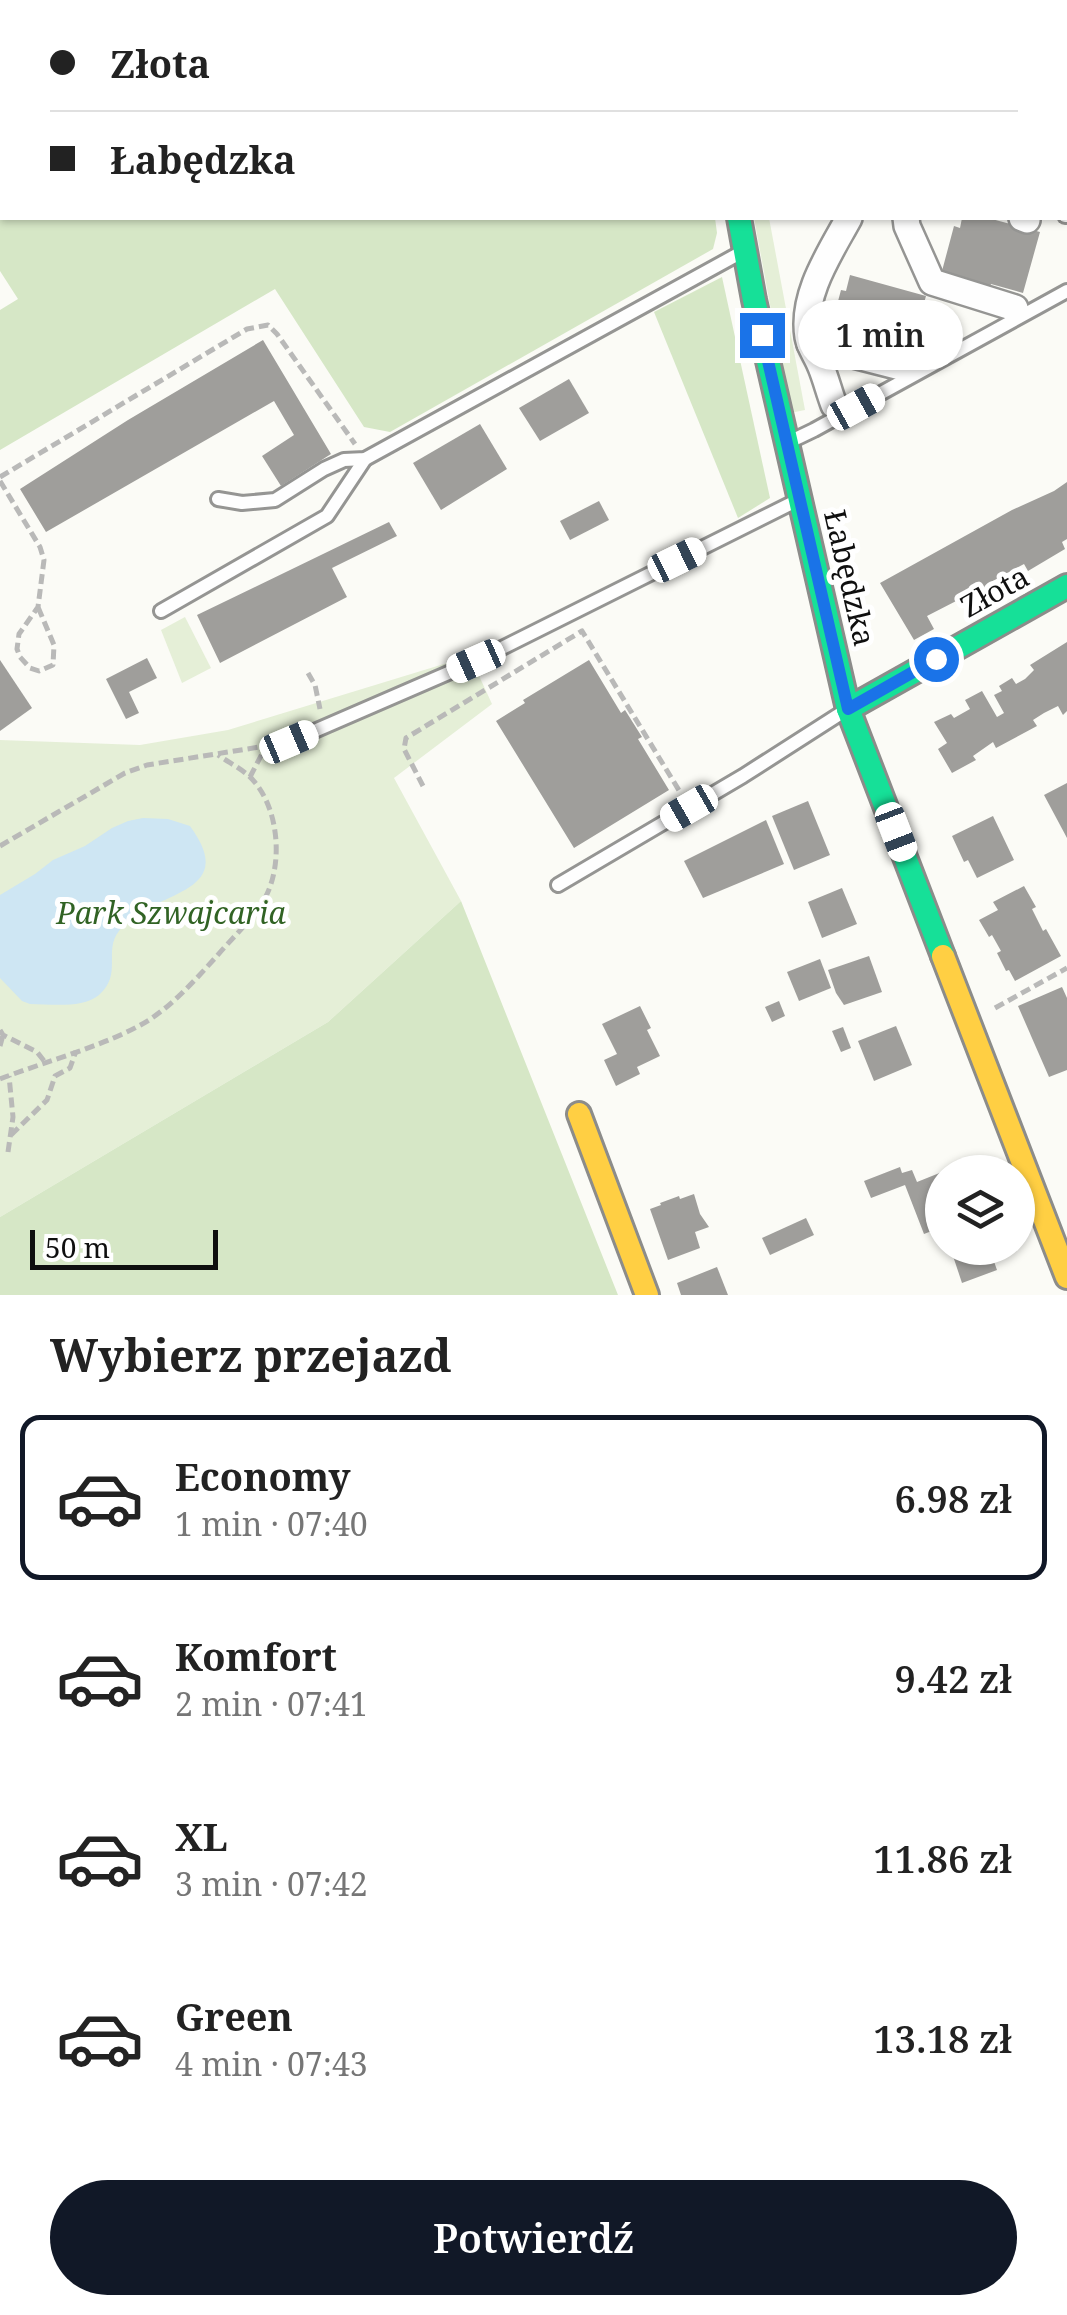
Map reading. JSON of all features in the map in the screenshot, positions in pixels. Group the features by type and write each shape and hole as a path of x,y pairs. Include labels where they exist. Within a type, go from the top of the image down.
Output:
{"street":[{"name":"Łabędzka","path":"739,220 848,709 1054,1214 1067,1277"},
{"path":"834,405 810,344 807,308 849,220"},
{"path":"906,220 932,282 1016,308"},
{"path":"810,344 904,368"},
{"name":"Złota","path":"848,709 1067,586"},
{"path":"579,1114 647,1295"}],"lane":[{"path":"218,498 242,504 275,500 324,469 344,460 365,459 744,250"},
{"path":"786,443 1067,291"},
{"path":"160,611 327,516 365,459"},
{"path":"289,742 476,661 800,498"},
{"path":"558,885 848,709"}],"path":[{"path":"38,607 54,646 54,664 39,670 30,668 17,649 19,634 38,607 44,560 0,479 247,329 268,325 277,334 365,459"},
{"path":"423,786 404,749 406,738 582,631 689,808"},
{"path":"308,673 314,685"},
{"path":"0,846 125,772 289,742"},
{"path":"250,776 266,746"},
{"path":"0,1078 135,1027 168,1006 262,902 274,869 272,816 250,776 218,754"},
{"path":"986,1012 1067,968"},
{"path":"0,1046 2,1032 37,1052 44,1062"},
{"path":"11,1135 47,1100 55,1076 70,1068 76,1051"},
{"path":"8,1152 13,1117 9,1076"}],"green space":[{"path":"0,220 715,220 717,233 713,249 390,432 364,427 275,289 0,450 0,310 18,299 0,271"},
{"path":"754,220 769,220 805,410 790,413"},
{"path":"722,277 770,498 738,518 654,312"},
{"path":"185,617 211,668 182,683 161,630"},
{"name":"Park Szwajcaria","path":"470,656 492,704 394,778 461,901 328,1022 0,1217 0,740 140,745 228,730"},
{"path":"461,901 618,1295 0,1295 0,1217 328,1022"}],"water":[{"path":"143,818 168,819 190,826 203,849 205,866 199,879 133,917 119,931 113,946 110,979 99,995 66,1005 22,1001 0,978 0,895 112,828"}],"building":[{"path":"962,220 995,220 1040,232 1023,293 991,284 989,290 969,285 970,279 942,271 954,226 960,228"},
{"path":"850,275 926,296 909,356 876,347 875,353 855,348 857,342 829,335 841,290 846,291"},
{"path":"263,340 331,454 281,486 262,456 294,435 274,401 46,532 20,489"},
{"path":"569,379 589,413 540,441 519,408"},
{"path":"480,424 507,469 441,510 413,463"},
{"path":"1067,482 1067,539 1062,542 1065,549 1028,571 1024,564 991,582 996,590 968,608 962,598 927,616 934,629 914,640 880,583"},
{"path":"599,501 609,520 570,540 560,521"},
{"path":"389,522 397,536 332,568 347,597 220,663 197,615"},
{"path":"1067,642 1067,711 1063,715 1058,706 1044,713 1033,720 1037,726 996,748 993,742 973,756 976,760 952,773 938,749 947,743 934,722 951,714 954,718 970,709 965,700 982,691 997,717 1004,713 994,695 1002,691 999,686 1012,678 1016,684 1025,679 1034,670 1030,665"},
{"path":"147,658 157,678 129,692 139,713 126,719 106,679"},
{"path":"0,660 32,708 0,731"},
{"path":"589,660 621,713 625,710 642,737 638,739 669,790 574,848 496,721"},
{"path":"1067,783 1067,838 1044,795"},
{"path":"808,801 830,855 794,870 772,816"},
{"path":"993,816 1014,860 977,878 952,836"},
{"path":"766,820 784,864 703,898 684,861"},
{"path":"1024,886 1043,931 1046,929 1061,956 1015,981 997,953 1001,951 992,935 989,937 979,920 998,910 993,902"},
{"path":"842,888 857,924 822,938 808,902"},
{"path":"869,956 882,992 844,1005 828,970"},
{"path":"820,959 831,988 799,1001 787,972"},
{"path":"1062,987 1067,998 1067,1070 1049,1077 1018,1006"},
{"path":"779,1001 785,1016 772,1022 765,1007"},
{"path":"640,1006 660,1056 637,1067 640,1074 616,1086 604,1060 617,1054 602,1024"},
{"path":"896,1026 912,1065 874,1081 858,1041"},
{"path":"843,1027 851,1048 841,1052 832,1031"},
{"path":"900,1167 902,1173 912,1170 917,1182 925,1179 925,1234 905,1185 871,1198 864,1181"},
{"path":"694,1194 709,1227 695,1232 700,1248 668,1260 650,1209"},
{"path":"806,1218 814,1235 770,1255 762,1238"},
{"path":"956,1265 995,1265 997,1270 962,1283"},
{"path":"717,1267 728,1295 681,1295 677,1283"}],"traffic: fast":[{"path":"739,220 754,300 848,709 943,956"},
{"path":"848,709 1067,586"}],"traffic: slow":[{"path":"943,956 1067,1277"},
{"path":"579,1114 647,1295"}],"route":[{"path":"762,335 848,709 936,659"}]}
